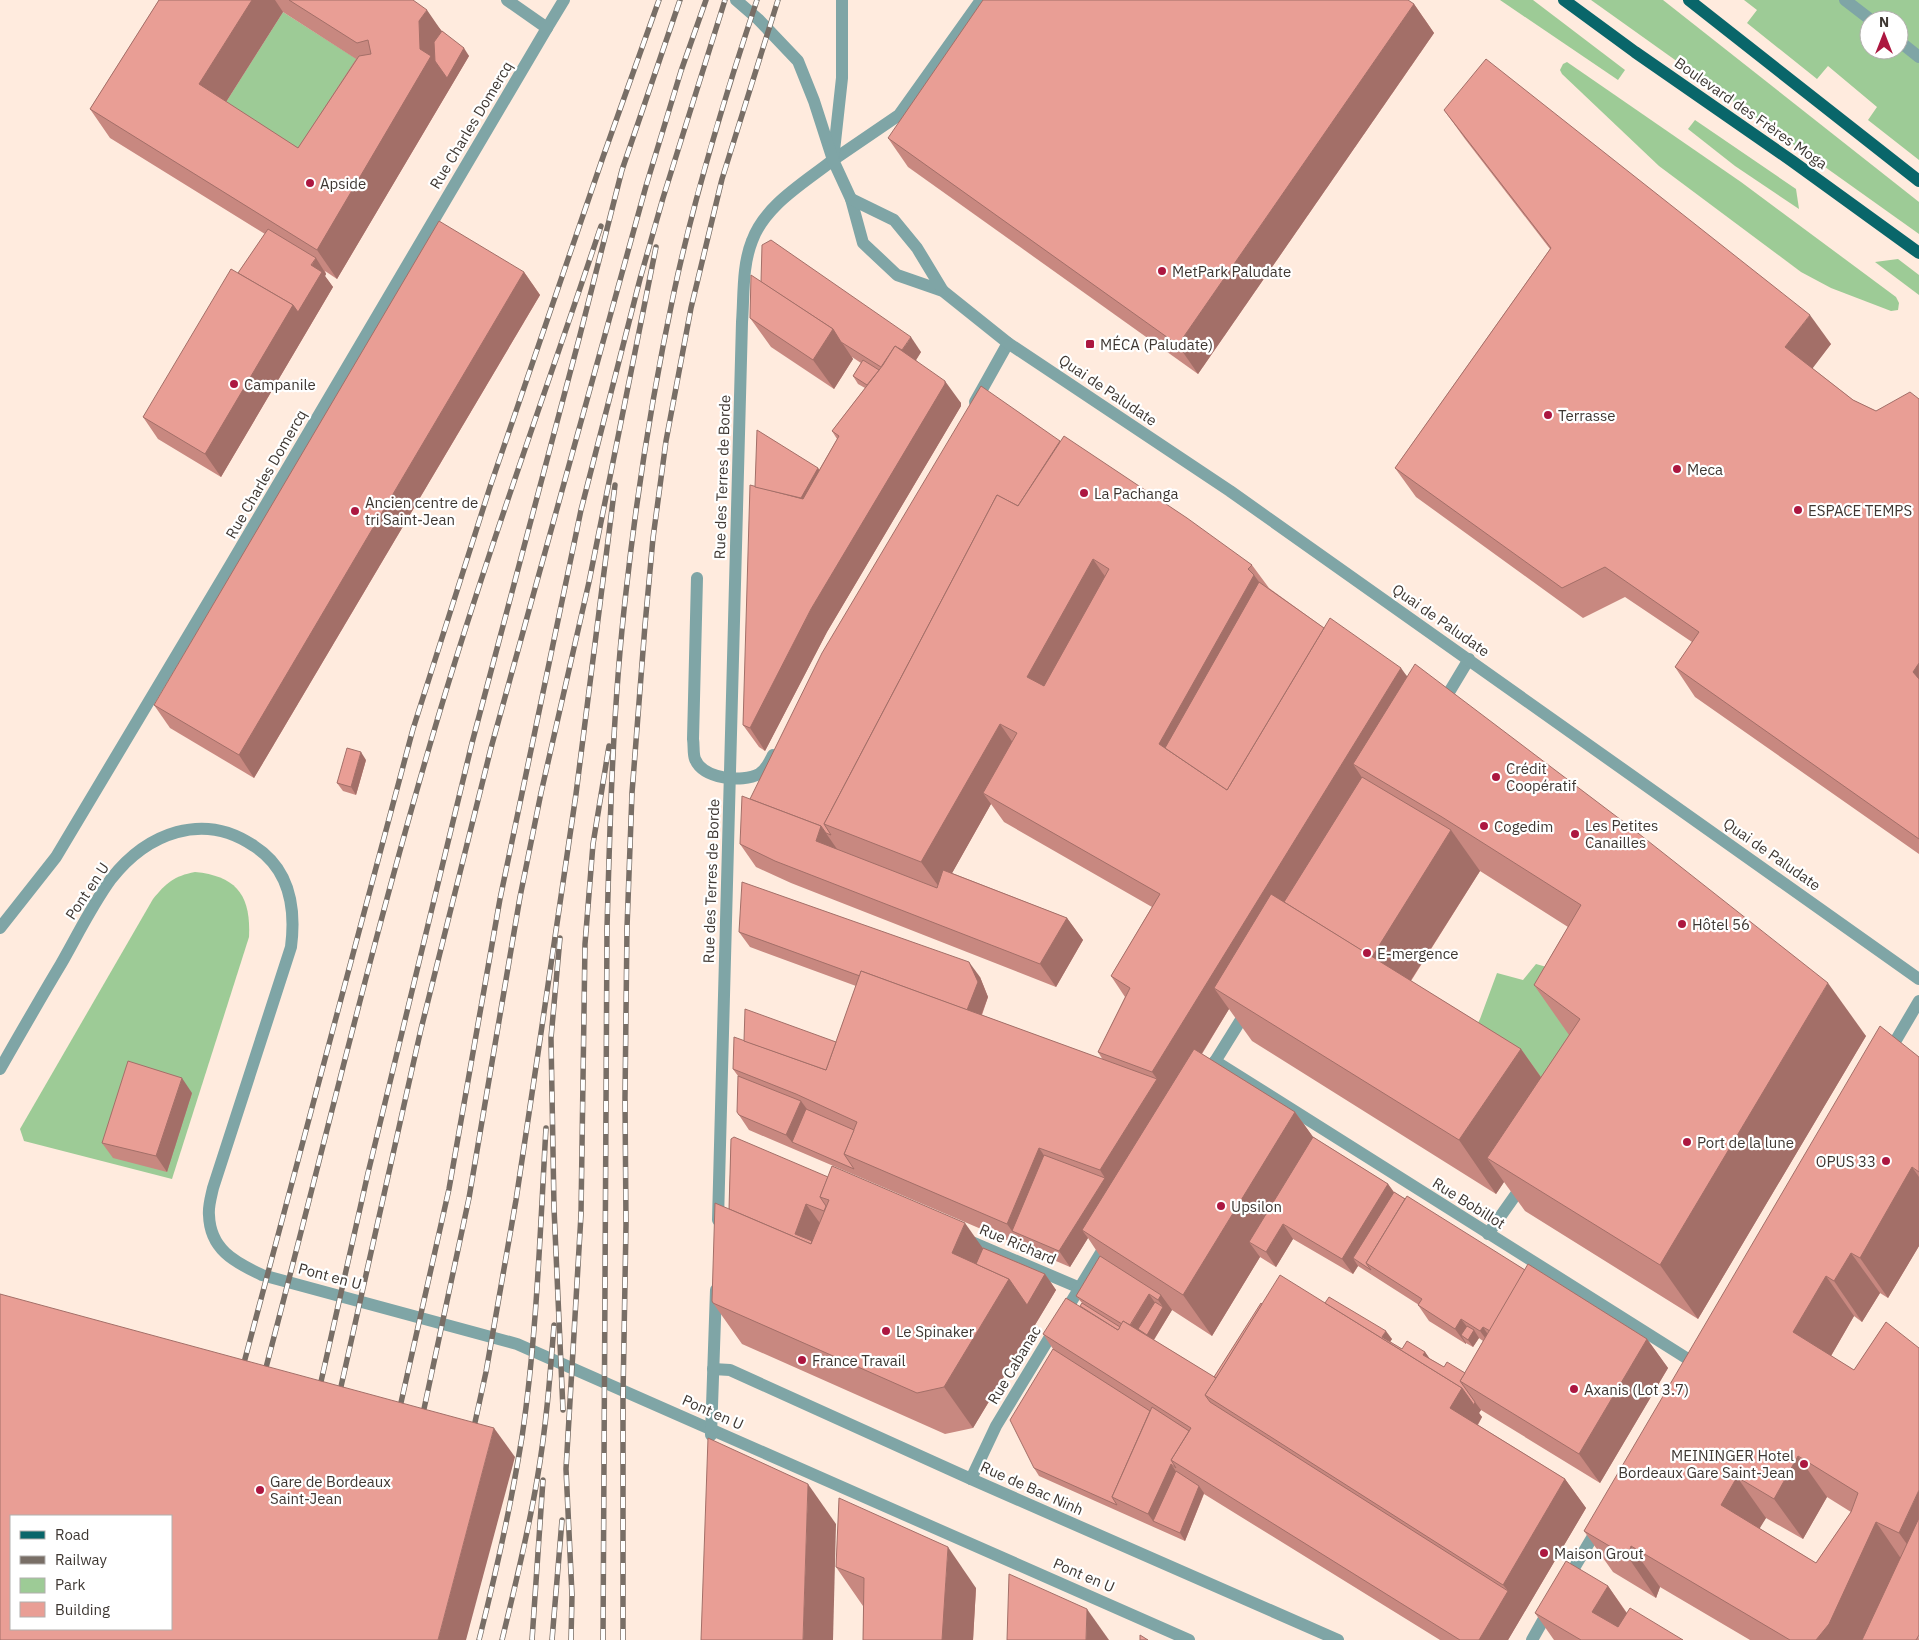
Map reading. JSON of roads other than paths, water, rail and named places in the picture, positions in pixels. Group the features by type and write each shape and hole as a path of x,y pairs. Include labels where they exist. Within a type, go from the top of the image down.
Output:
{"main road":[{"name":"Boulevard des Frères Moga","path":"1564,0 1635,52 1792,160 1919,253"},
{"path":"1690,0 1919,181"}],"street":[{"path":"507,0 546,28 564,0"},
{"name":"Quai de Paludate","path":"736,0 758,19 798,61 814,101 833,160 851,199 863,242 898,276 943,291"},
{"path":"833,160 842,78 842,0"},
{"name":"Rue des Terres de Borde","path":"718,1233 725,1145 730,778 745,268 751,242 759,226 777,205 833,160 899,115 981,0"},
{"path":"1845,0 1859,10"},
{"name":"Rue Charles Domercq","path":"0,928 56,857 231,564 546,28"},
{"path":"1909,49 1919,57"},
{"name":"Quai de Paludate","path":"851,199 894,220 917,248 943,291 1008,343 1230,491 1919,979"},
{"path":"966,417 1008,343"},
{"path":"697,578 693,739 696,759 706,772 730,778 758,774 766,769 778,745"},
{"path":"1436,714 1469,659"},
{"name":"Pont en U","path":"0,1069 82,926 112,878 139,850 169,834 192,829 213,828 236,836 255,846 279,871 292,906 294,924 292,947 213,1188 208,1214 212,1235 222,1249 237,1263 262,1275 517,1344 1189,1640"},
{"path":"1883,1062 1919,1001"},
{"path":"1200,1086 1252,1003"},
{"name":"Rue Bobillot","path":"1215,1061 1708,1371"},
{"path":"1488,1234 1528,1176"},
{"name":"Rue Cabanac","path":"971,1479 996,1426 1115,1229"},
{"name":"Rue Richard","path":"953,1234 1080,1288"},
{"path":"710,1450 716,1282"},
{"name":"Rue de Bac Ninh","path":"713,1369 730,1370 971,1479 1338,1640"},
{"path":"1532,1640 1605,1516"}],"railway":[{"path":"241,1374 413,729 490,487 659,0"},
{"path":"318,1395 368,1173 472,743 622,170 680,0"},
{"path":"338,1400 421,1029 491,748 646,186 681,71 706,0"},
{"path":"398,1416 449,1189 500,899 581,510 640,279 663,198 725,0"},
{"path":"603,1640 607,929 609,845 618,676 630,554 640,479 652,404 674,292 691,218 711,145 757,0"},
{"path":"623,1640 627,928 632,793 653,538 666,441 691,308 722,179 778,0"},
{"path":"263,1379 367,973 434,731 494,541 601,226"},
{"path":"421,1423 469,1198 520,897 541,793 589,582 656,247"},
{"path":"472,1436 486,1372 516,1200 576,794 615,485"},
{"path":"571,1640 572,1595 566,1469 581,1215 585,944 593,844 609,746"},
{"path":"560,938 551,1038 554,1208 563,1410"},
{"path":"479,1640 508,1513 527,1399 537,1283 546,1128"},
{"path":"502,1640 537,1480 545,1422 554,1325"},
{"path":"532,1640 543,1480"},
{"path":"552,1640 562,1520"}],"place":[{"name":"Apside","path":"310,183"},
{"name":"MetPark Paludate","path":"1162,271"},
{"name":"MÉCA (Paludate)","path":"1090,344"},
{"name":"Campanile","path":"234,384"},
{"name":"Terrasse","path":"1548,415"},
{"name":"Meca","path":"1677,469"},
{"name":"La Pachanga","path":"1084,493"},
{"name":"ESPACE TEMPS","path":"1798,510"},
{"name":"Ancien centre de tri Saint-Jean","path":"355,511"},
{"name":"Crédit Coopératif","path":"1496,777"},
{"name":"Cogedim","path":"1484,826"},
{"name":"Les Petites Canailles","path":"1575,834"},
{"name":"Hôtel 56","path":"1682,924"},
{"name":"E-mergence","path":"1367,953"},
{"name":"Port de la lune","path":"1687,1142"},
{"name":"OPUS 33","path":"1886,1161"},
{"name":"Upsilon","path":"1221,1206"},
{"name":"Le Spinaker","path":"886,1331"},
{"name":"France Travail","path":"802,1360"},
{"name":"Axanis (Lot 3.7)","path":"1574,1389"},
{"name":"MEININGER Hotel Bordeaux Gare Saint-Jean","path":"1804,1464"},
{"name":"Gare de Bordeaux Saint-Jean","path":"260,1490"},
{"name":"Maison Grout","path":"1544,1553"}]}
